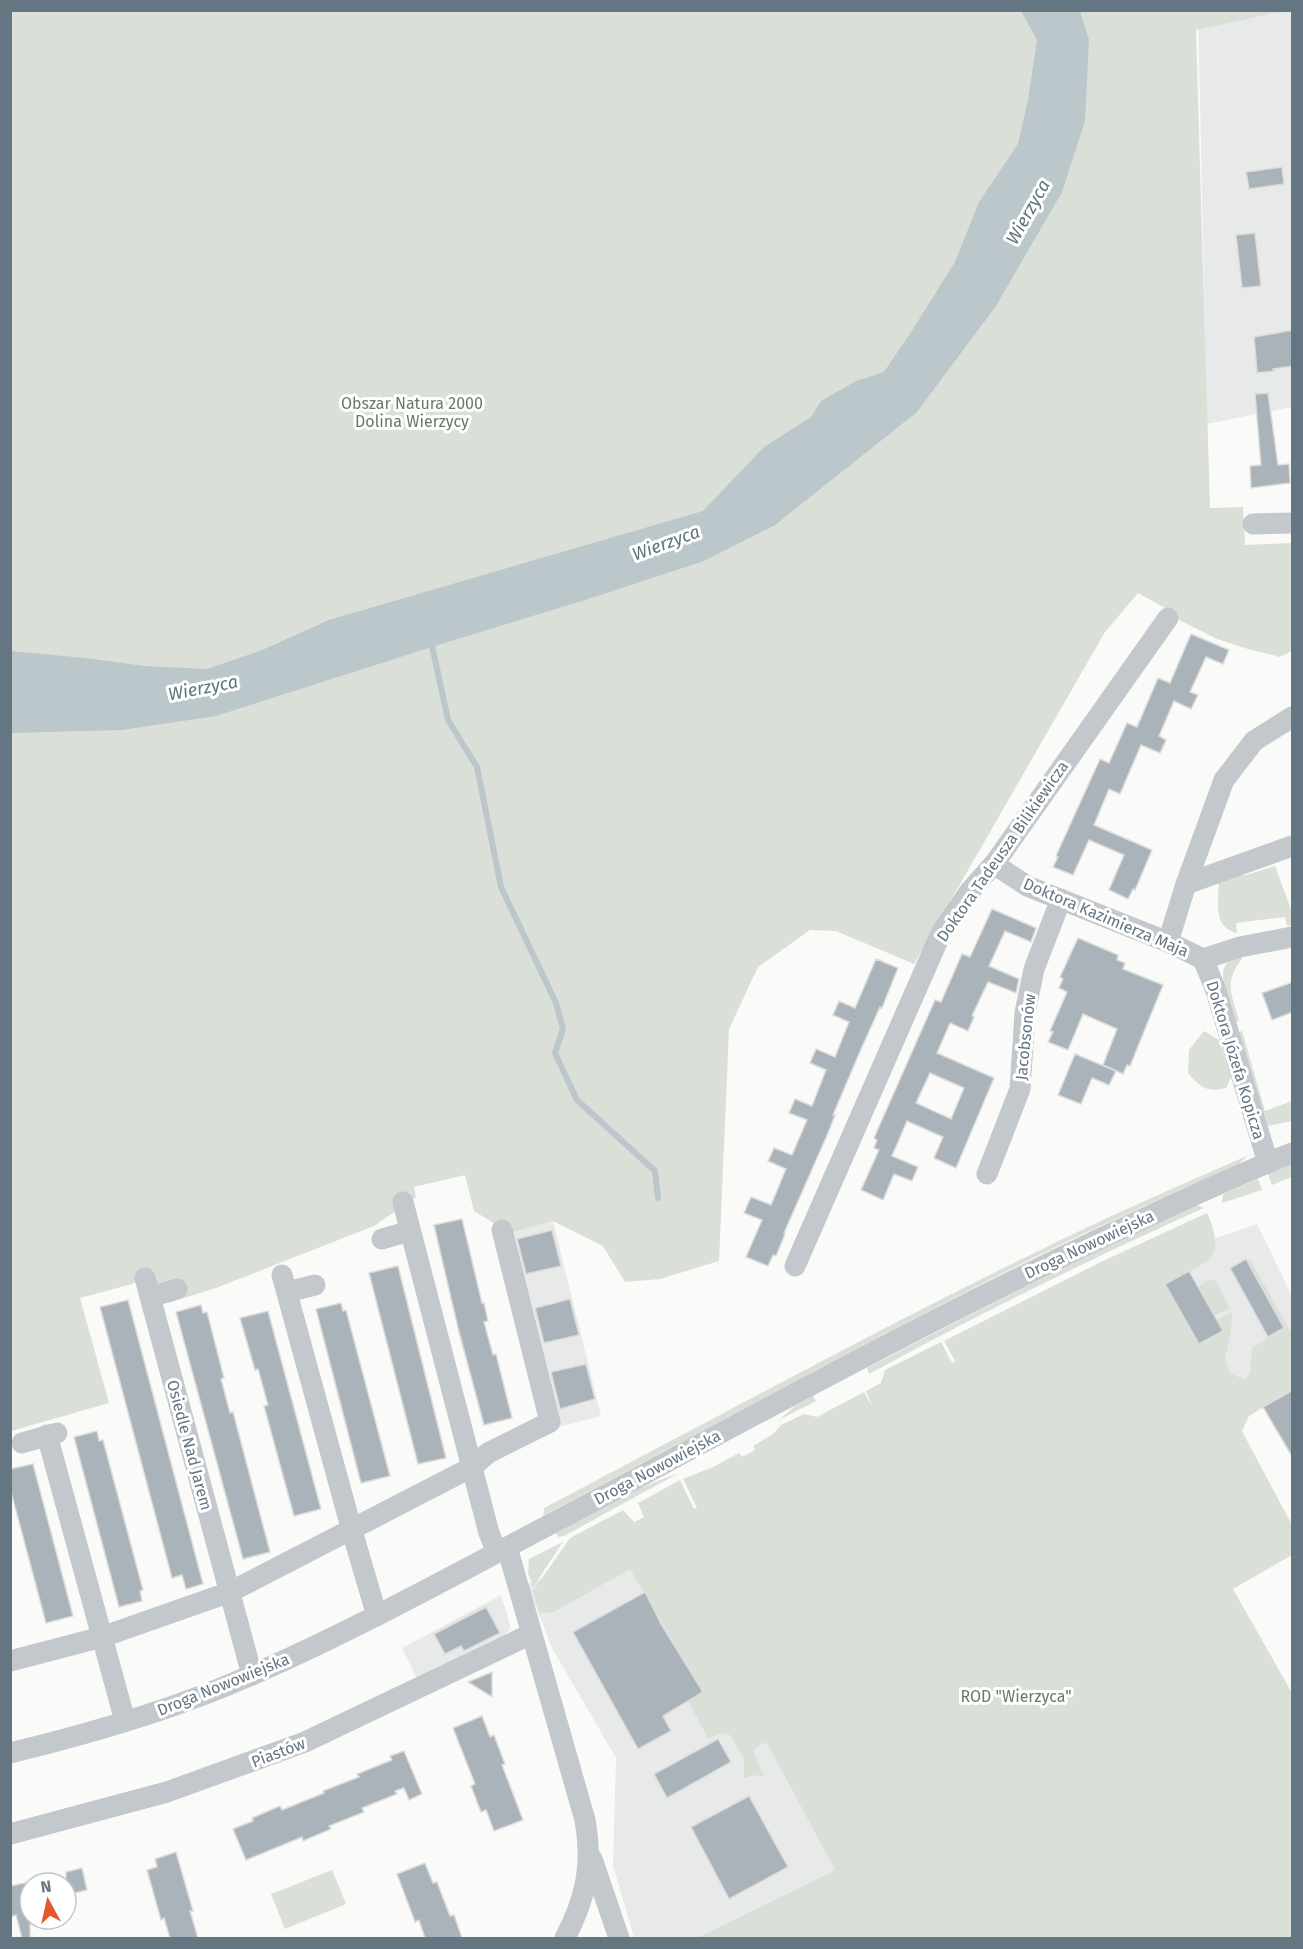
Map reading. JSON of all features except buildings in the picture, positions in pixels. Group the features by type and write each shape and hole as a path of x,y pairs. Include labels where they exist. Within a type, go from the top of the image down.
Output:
{"street":[{"path":"1253,524 1293,523"},
{"name":"Doktora Tadeusza Bilikiewicza","path":"795,1266 941,933 970,891 994,864 1168,618"},
{"path":"1168,942 1186,884 1224,780 1254,741 1293,717"},
{"path":"1186,884 1293,846"},
{"name":"Doktora Kazimierza Maja","path":"994,864 1027,886 1203,958 1240,947 1293,937"},
{"name":"Jacobsonów","path":"987,1174 1020,1089 1025,1013 1034,969 1061,899"},
{"name":"Doktora Józefa Kopicza","path":"1203,958 1215,988 1268,1162"},
{"name":"Droga Nowowiejska","path":"10,1754 157,1712 252,1675 376,1616 1034,1270 1210,1187 1293,1153"},
{"path":"403,1202 489,1533 502,1550 531,1634 585,1820 589,1853 588,1873 582,1898 565,1938"},
{"path":"10,1661 102,1637 230,1592 352,1531 472,1467 488,1453 550,1422 502,1230"},
{"path":"382,1239 410,1231"},
{"path":"315,1285 285,1284 376,1616"},
{"name":"Osiedle Nad Jarem","path":"177,1289 147,1288 252,1675"},
{"path":"22,1443 52,1434 62,1486 125,1721"},
{"name":"Piastów","path":"10,1834 166,1792 305,1742 531,1634"},
{"path":"589,1853 619,1938"}],"shaded area":[{"path":"1198,11 1292,11 1292,407 1207,424"},
{"path":"553,1221 601,1416 558,1427 510,1233"},
{"path":"1257,1224 1292,1296 1292,1376 1231,1412 1149,1261"},
{"path":"653,1533 835,1870 697,1938 634,1938 613,1865 616,1758 552,1648 527,1584"},
{"path":"501,1595 511,1628 502,1639 417,1679 402,1648"}],"green space":[{"name":"Obszar Natura 2000 Dolina Wierzycy","path":"10,11 1283,11 1196,30 1210,508 1243,507 1245,545 1292,543 1292,651 1280,657 1217,639 1179,620 1169,610 1138,593 1105,632 914,964 836,931 810,930 758,967 729,1029 719,1261 660,1279 625,1282 603,1246 553,1221 510,1233 474,1211 465,1175 414,1187 416,1197 374,1226 216,1288 168,1303 142,1277 132,1284 80,1298 109,1403 11,1431"},
{"path":"1275,866 1292,912 1292,925 1287,926 1285,917 1236,923 1237,933 1229,930 1220,920 1219,883 1227,874 1246,875"},
{"path":"1240,954 1242,959 1236,967 1231,982 1232,996 1239,1021 1236,1022 1226,994 1223,971 1228,962"},
{"path":"1204,1031 1219,1040 1231,1077 1226,1088 1214,1090 1204,1088 1188,1073 1189,1050"},
{"path":"1242,1031 1265,1111 1292,1101 1292,1121 1268,1126 1238,1032"},
{"path":"1247,1156 1239,1164 1161,1198 971,1289 543,1516 544,1508 909,1316 1085,1228"},
{"path":"1292,1164 1292,1177 1272,1185 1268,1174"},
{"path":"1258,1179 1262,1190 1222,1203 1223,1195 1227,1192"},
{"path":"1196,1205 1204,1208 1035,1288 869,1374 867,1368 989,1305"},
{"name":"ROD \"Wierzyca\"","path":"1207,1213 1215,1239 1213,1254 1198,1266 1165,1284 1199,1344 1217,1320 1232,1312 1231,1331 1225,1359 1230,1373 1245,1380 1250,1373 1252,1348 1284,1328 1246,1259 1251,1261 1292,1334 1292,1390 1249,1416 1242,1431 1292,1525 1292,1555 1233,1589 1292,1693 1292,1938 697,1938 835,1870 766,1742 753,1750 764,1777 754,1775 744,1778 744,1759 730,1735 724,1733 708,1738 688,1701 703,1692 630,1569 552,1613 539,1612 533,1591 570,1538 623,1510 634,1522 644,1517 638,1503 680,1480 694,1509 697,1508 683,1479 739,1453 742,1457 755,1450 753,1446 773,1434 781,1425 804,1414 817,1417 864,1392 873,1408 866,1391 881,1383 885,1370 941,1342 952,1363 955,1361 944,1341 1107,1259"},
{"path":"1209,1280 1216,1282 1230,1308 1214,1316 1198,1287"},
{"path":"813,1396 816,1401 779,1420 795,1406"},
{"path":"679,1473 564,1536 558,1537 556,1533 642,1487"},
{"path":"563,1542 533,1587 528,1573 529,1559"},
{"path":"332,1870 346,1904 285,1929 271,1894"}],"water":[{"name":"Wierzyca","path":"1021,11 1080,11 1089,40 1085,121 1062,192 996,306 917,412 775,525 704,561 216,716 122,730 11,733 11,651 145,666 207,669 260,651 329,620 703,511 764,447 811,417 821,401 856,381 884,372 913,329 955,262 979,202 1018,144 1028,100 1037,40"}],"waterway":[{"path":"431,641 448,720 477,767 501,887 556,1003 563,1029 555,1053 577,1100 655,1171 658,1198"}]}
